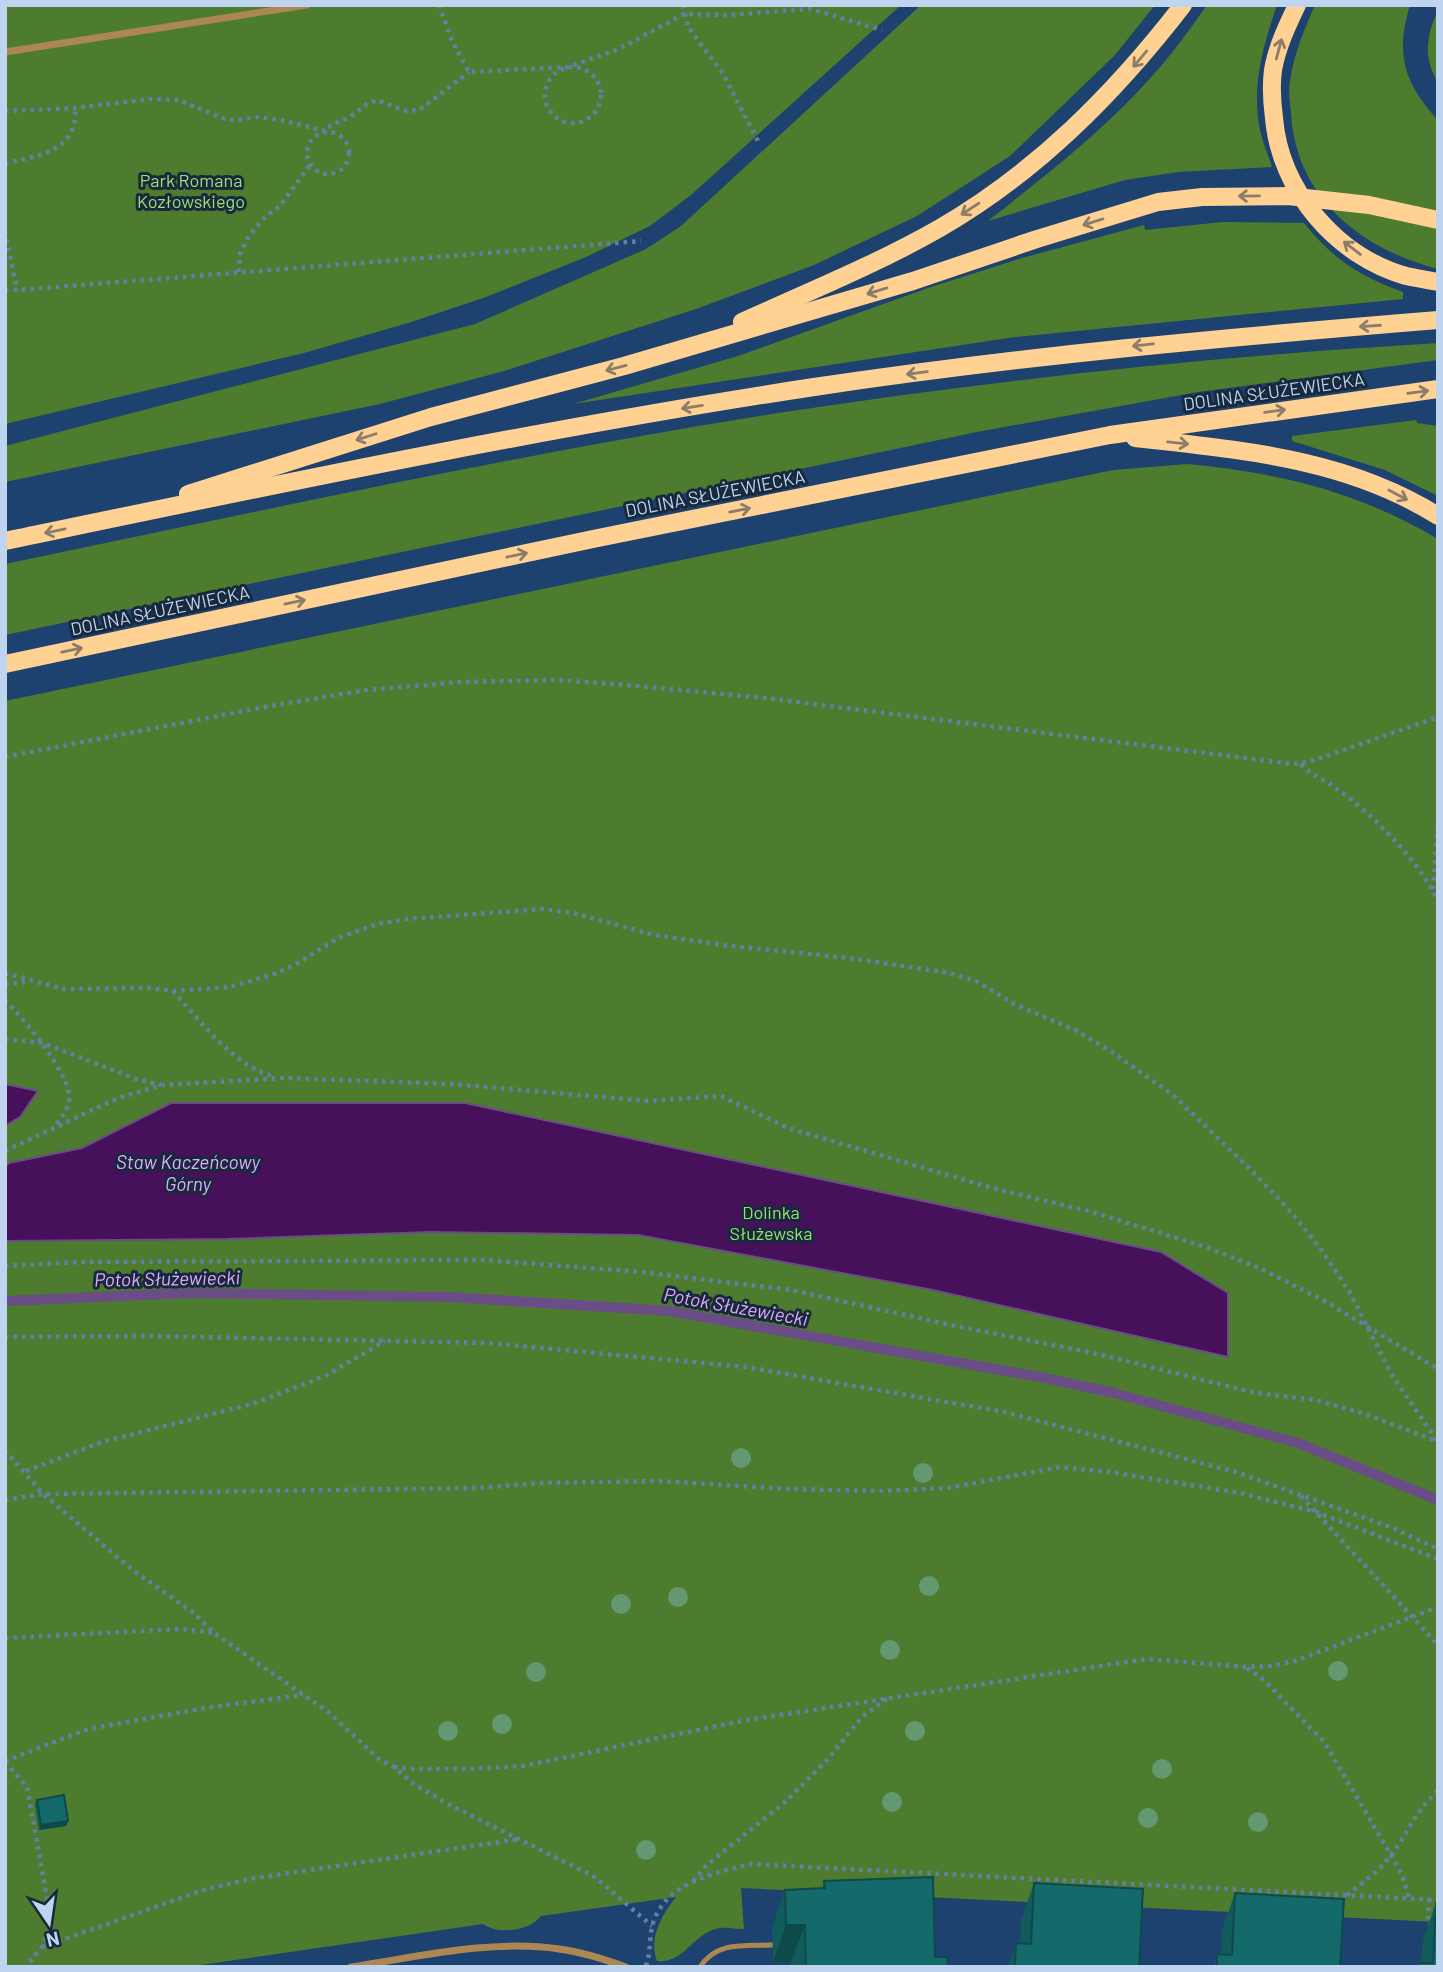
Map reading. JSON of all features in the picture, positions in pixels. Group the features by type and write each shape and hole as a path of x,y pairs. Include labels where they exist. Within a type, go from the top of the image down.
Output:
{"main road":[{"path":"681,350 897,251 940,228 991,195 1045,153 1109,94 1183,5"},
{"path":"1297,5 1282,36 1273,71 1276,137 1289,177 1318,220 1360,255 1405,275 1438,282"},
{"path":"104,520 431,417 681,350 913,281 1158,202 1202,197 1288,196 1369,205 1438,220"},
{"path":"5,541 624,418 815,387 1087,351 1438,320"},
{"name":"DOLINA SŁUŻEWIECKA","path":"5,664 593,539 1110,435 1438,389"},
{"path":"1110,435 1243,449 1322,467 1379,485 1438,516"}],"street":[{"path":"5,52 307,5"},
{"path":"351,1967 476,1949 519,1946 557,1948 591,1955 626,1967"}],"lane":[{"path":"700,1967 708,1954 725,1947 772,1945"}],"path":[{"path":"439,5 452,41 469,72"},
{"path":"683,5 688,27 723,75 759,143"},
{"path":"5,111 75,108 151,99 178,100 225,119 258,117 281,120 325,131 341,136 348,145 346,164 338,171 328,174 318,171 310,164 307,156 308,145 313,137 325,131 326,128 350,117 367,104 377,100 406,111 419,110 469,72 568,67 580,67 592,73 599,83 601,96 598,108 590,118 578,123 565,122 554,116 547,107 544,94 548,82 556,72 568,67 619,50 684,14 727,15 811,9 882,30"},
{"path":"5,164 50,151 67,141 76,124 75,108"},
{"path":"239,272 240,254 249,236 265,217 280,206 310,164"},
{"path":"5,231 17,290"},
{"path":"5,291 641,242"},
{"path":"5,757 270,706 367,690 461,681 556,680 765,698 1301,764 1438,717"},
{"path":"1301,764 1310,775 1336,788 1392,838 1433,890 1438,904"},
{"path":"1433,890 1438,824"},
{"path":"5,973 63,989 150,988 173,991 230,987 277,973 338,938 377,924 407,919 541,909 573,913 654,935 948,973 976,981 1014,1004 1075,1030 1173,1095 1251,1170 1293,1213 1349,1291 1393,1377 1438,1442"},
{"path":"5,985 29,981"},
{"path":"173,991 244,1065 262,1074 284,1078"},
{"path":"5,1000 24,1018 43,1043 66,1083 70,1100 55,1127"},
{"path":"5,1039 43,1043 136,1079 162,1085"},
{"path":"5,1151 118,1098 162,1085 284,1078 451,1084 648,1101 721,1096 789,1128 980,1185 1092,1212 1206,1247 1259,1268 1321,1299 1438,1368"},
{"path":"5,1266 80,1262 485,1260 641,1272 792,1290 1098,1354 1256,1393 1316,1400 1368,1415 1438,1442"},
{"path":"5,1337 147,1336 488,1343 746,1367 1004,1412 1236,1472 1390,1527 1438,1549"},
{"path":"26,1472 102,1442 252,1404 325,1376 386,1341"},
{"path":"5,1450 43,1494 134,1572 194,1613 214,1633 327,1711 379,1759 446,1803 594,1877 652,1926"},
{"path":"5,1500 43,1494 477,1488 542,1483 659,1481 789,1489 947,1489 1059,1467 1110,1472 1240,1493 1316,1512 1438,1559"},
{"path":"1300,1495 1438,1644"},
{"path":"394,1767 470,1769 523,1766 747,1720 1147,1658 1246,1667 1271,1666 1296,1661 1438,1607"},
{"path":"5,1638 181,1629 214,1633"},
{"path":"1246,1667 1264,1681 1324,1742 1402,1875 1409,1898"},
{"path":"25,1967 49,1932 49,1909 27,1787 5,1762 88,1729 205,1708 303,1695"},
{"path":"692,1883 707,1866 785,1802 827,1760 862,1717 888,1698"},
{"path":"1346,1895 1391,1855 1427,1800 1438,1791"},
{"path":"41,1947 206,1889 255,1878 520,1839"},
{"path":"646,1967 650,1956 652,1926 657,1911 669,1897 708,1876 751,1864 1438,1900"},
{"path":"1429,1899 1428,1924 1438,1924"}],"green space":[{"name":"Park Romana Kozłowskiego","path":"5,5 901,5 691,195 650,226 586,257 486,297 304,353 5,424"},
{"path":"921,5 1155,5 1115,55 1010,156 917,216 814,265 696,309 504,371 380,404 5,482 5,446 475,324 646,249 681,226"},
{"path":"1207,5 1277,5 1263,51 1257,98 1260,130 1272,167 1178,172 1125,180 988,221 1116,114 1161,66"},
{"path":"1315,5 1410,5 1403,38 1406,67 1417,93 1438,120 1438,269 1383,248 1359,233 1319,194 1305,170 1296,143 1289,89 1297,52"},
{"path":"1438,11 1438,82 1430,65 1428,47"},
{"path":"1223,222 1304,223 1336,256 1373,280 1403,292 1403,299 1015,337 573,404 738,356 928,288 1022,258 1144,225 1145,230"},
{"path":"1438,343 1438,360 1198,392 977,432 5,635 5,564 394,483 687,428 948,389 1193,362"},
{"path":"1416,420 1417,423 1438,426 1438,496 1385,470 1292,441 1292,436"},
{"name":"Dolinka Służewska","path":"1187,464 1254,473 1317,487 1377,508 1438,539 1438,1922 741,1888 744,1929 715,1929 700,1937 681,1954 666,1961 657,1961 654,1944 658,1926 676,1897 541,1916 529,1925 513,1930 497,1929 483,1924 187,1967 5,1967 5,701 1113,470"}],"water":[{"path":"5,1084 38,1091 20,1117 5,1126"},
{"name":"Staw Kaczeńcowy Górny","path":"171,1103 465,1103 1161,1252 1228,1293 1228,1357 933,1290 638,1235 431,1232 228,1239 5,1241 5,1167 9,1163 82,1148"}],"building":[{"path":"64,1795 68,1821 41,1825 37,1800"},
{"path":"933,1877 935,1957 947,1957 948,1967 806,1967 805,1925 786,1925 785,1890 825,1888 824,1881"},
{"path":"1034,1883 1143,1889 1139,1967 1015,1967 1016,1943 1031,1944"},
{"path":"1235,1893 1344,1899 1340,1967 1217,1967 1217,1954 1232,1955"},
{"path":"1436,1903 1438,1967 1418,1967 1418,1963 1433,1963"}],"waterway":[{"name":"Potok Służewiecki","path":"5,1301 190,1293 449,1297 669,1311 1040,1377 1114,1393 1298,1443 1438,1500"}]}
